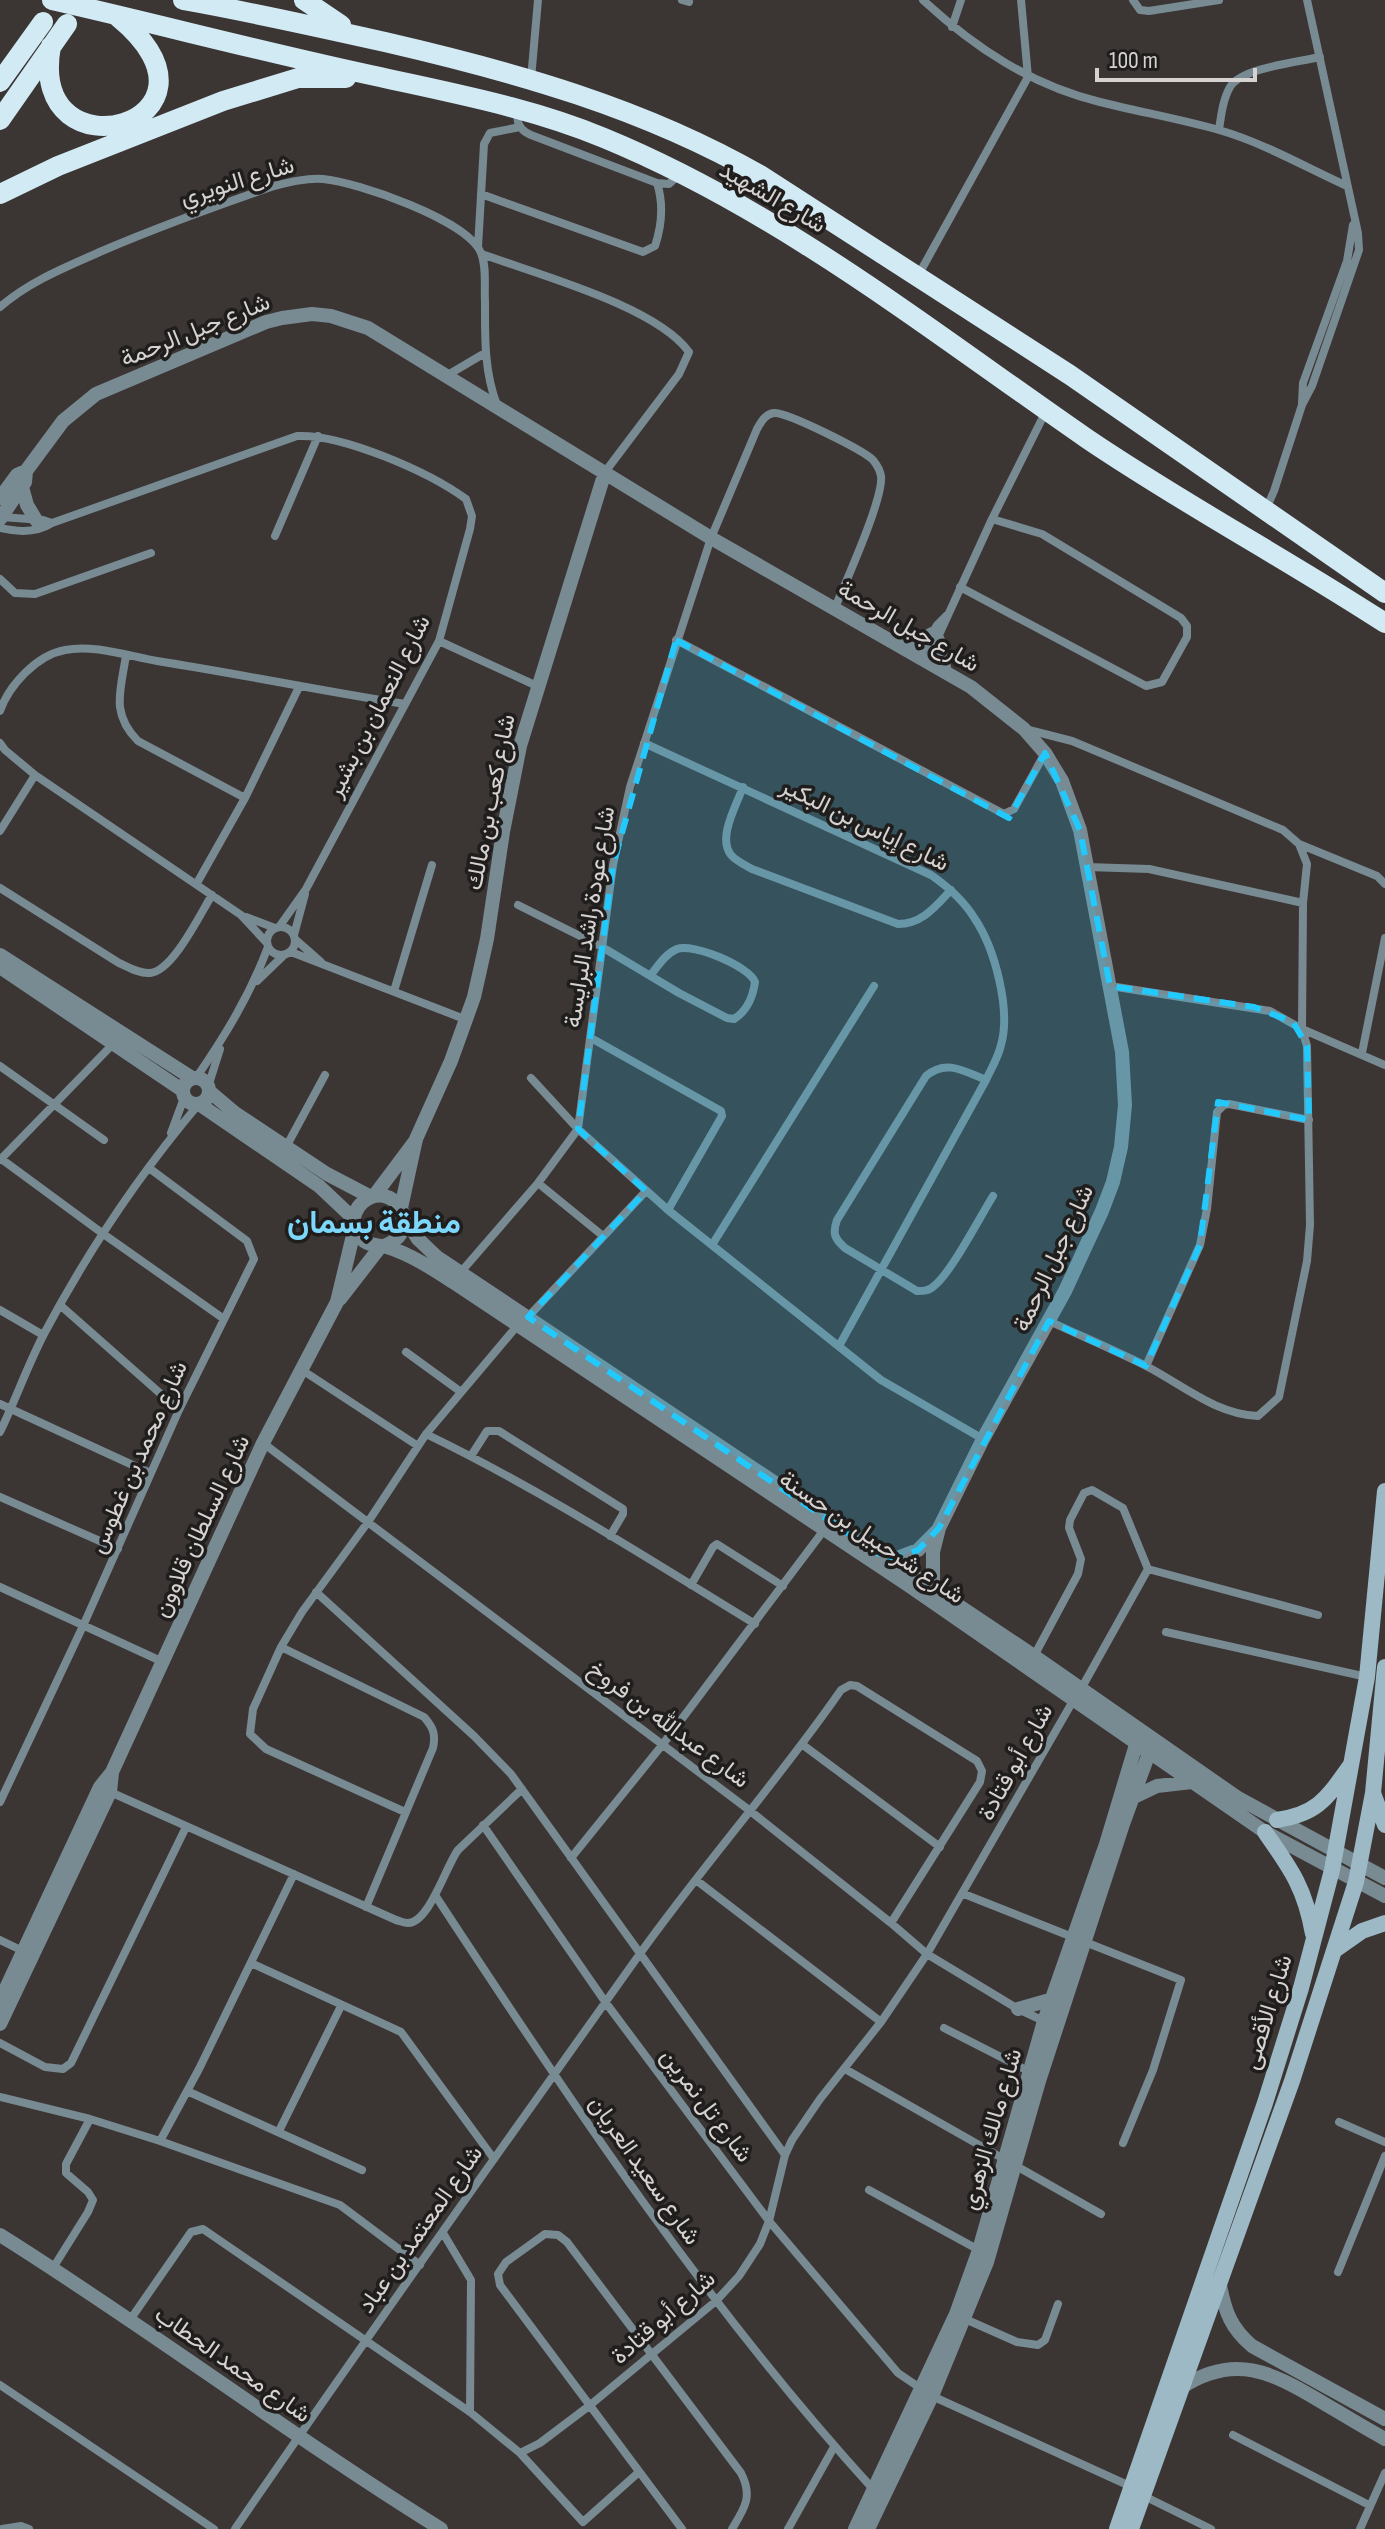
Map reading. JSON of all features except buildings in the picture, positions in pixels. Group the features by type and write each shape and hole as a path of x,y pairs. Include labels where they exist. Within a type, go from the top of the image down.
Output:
{"highway":[{"name":"شارع الشهيد","path":"52,0 431,87 519,118 601,137 680,174 804,243 1144,476 1385,623"},
{"name":"شارع الشهيد","path":"183,0 269,15 469,61 626,110 708,146 760,175 1070,375 1385,593"},
{"path":"304,0 335,23 382,41"},
{"path":"51,46 47,78 53,95 63,108 77,119 102,127 116,127 132,121 143,113 155,97 159,83 158,69 143,39 114,14"},
{"path":"0,82 43,22"},
{"path":"0,120 67,24"},
{"path":"0,194 58,166 212,105 288,80 306,77 382,78"},
{"path":"1354,571 1385,579"},
{"path":"1317,579 1349,614 1385,639"}],"main road":[{"name":"شارع الأقصى","path":"1131,2529 1138,2492 1265,2103 1334,1862 1367,1677 1385,1491"},
{"name":"شارع الأقصى","path":"1117,2529 1138,2492 1182,2387 1335,1950 1358,1874 1373,1793 1385,1667"},
{"path":"1314,1940 1306,1898 1271,1826 1319,1806 1353,1762"},
{"path":"1373,1793 1385,1825"},
{"path":"1335,1950 1362,1931 1385,1923"}],"street":[{"path":"531,80 538,0"},
{"path":"923,0 986,52 1028,77 1098,102 1219,130 1347,186"},
{"path":"952,27 961,0"},
{"path":"918,275 1028,77 1021,0"},
{"path":"1133,0 1140,10 1149,11 1219,0"},
{"path":"1265,510 1302,405 1303,383 1349,254 1353,216 1307,0"},
{"path":"1219,130 1228,91 1236,79 1320,57"},
{"path":"498,407 485,353 484,267 480,250 486,138 496,131 508,131 519,118 531,135 657,183 669,184 680,174"},
{"name":"شارع النويري","path":"0,307 17,292 41,279 223,203 295,180 324,179 396,201 450,223 463,231 480,250 627,307 679,339 689,352 679,374 605,472"},
{"path":"481,194 643,252 655,246 660,223 662,203 657,183"},
{"name":"شارع جبل الرحمة","path":"0,520 22,487 26,471 63,421 96,394 266,322 312,314 350,320 368,328 711,538 902,646 990,700 1024,729 1045,753 1062,781 1080,830 1124,1072 1121,1147 1102,1211 1049,1321 983,1439 939,1528 933,1552 933,1589"},
{"path":"446,376 485,353"},
{"path":"923,659 1046,410"},
{"name":"شارع عودة راشد البرايسة","path":"460,1273 538,1183 578,1129 613,865 630,787 711,538 757,429 765,416 773,413 794,419 861,451 879,468 880,490 835,608"},
{"path":"275,536 318,436"},
{"name":"شارع النعمان بن بشير","path":"0,520 32,530 44,528 288,438 318,436 364,449 413,470 466,499 472,516 470,529 439,641 306,889 277,928"},
{"name":"شارع جبل الرحمة","path":"0,498 17,475 26,471"},
{"name":"شارع كعب بن مالك","path":"403,1212 416,1139 467,1020 485,953 514,771 537,686 605,472"},
{"path":"22,487 24,498 36,520"},
{"path":"960,587 1146,686 1162,682 1187,637 1187,626 1181,618 1033,530 992,519"},
{"path":"0,520 52,523"},
{"path":"0,579 15,593 35,594 151,553"},
{"path":"902,646 935,637"},
{"path":"935,637 945,672"},
{"path":"676,640 998,812 1006,814 1012,811 1045,753"},
{"path":"439,641 537,686"},
{"path":"0,711 4,699 22,677 44,659 62,650 75,649 126,655 405,704"},
{"path":"126,655 119,704 127,730 138,741 245,798"},
{"path":"197,883 245,798 299,687"},
{"path":"1024,729 1072,741 1283,830 1299,844 1377,876 1385,884"},
{"path":"0,743 35,775 241,915 274,954 287,954 328,968 467,1020"},
{"name":"شارع إياس بن البكير","path":"644,743 931,875 951,890 975,918 987,941 1003,1000 1002,1043 986,1080 839,1346"},
{"path":"0,831 35,775"},
{"path":"743,787 729,826 727,847 733,858 752,869 898,924 910,924 923,917 951,890"},
{"path":"1049,1321 1146,1366 1218,1408 1258,1416 1279,1397 1307,1261 1310,1225 1307,1046 1302,1029 1303,903 1307,864 1299,844"},
{"path":"394,991 432,865"},
{"path":"1086,867 1149,869 1303,903"},
{"path":"0,888 119,963 149,973 162,969 172,960 212,895"},
{"name":"شارع النعمان بن بشير","path":"295,937 306,889"},
{"path":"518,905 602,947 650,976 679,993 727,1018 734,1019 741,1015 755,982 746,969 690,947 671,952 650,976"},
{"path":"241,915 288,929 328,968"},
{"path":"0,1432 43,1335 102,1233 167,1141 196,1091 254,985 268,934 277,928"},
{"path":"254,985 287,954 295,937"},
{"path":"1362,1053 1385,938"},
{"path":"0,955 196,1091 319,1186 354,1223 364,1241 382,1246 392,1243 402,1232 403,1212 389,1198 372,1197 286,1147 235,1113 196,1091 115,1042 0,967"},
{"path":"712,1245 874,986"},
{"path":"1110,986 1270,1011 1302,1029 1385,1065"},
{"path":"591,1038 721,1111 722,1116 668,1210"},
{"path":"167,1141 222,1040"},
{"path":"115,1042 0,1159 224,1319"},
{"path":"0,1066 104,1140"},
{"path":"986,1080 945,1066 935,1068 926,1076 837,1220 833,1230 835,1239 917,1291 928,1290 936,1285 993,1196"},
{"path":"286,1147 325,1075"},
{"path":"531,1078 578,1129 668,1210 881,1380 983,1439"},
{"path":"1146,1366 1200,1245 1219,1108 1229,1104 1309,1120"},
{"name":"شارع كعب بن مالك","path":"372,1197 416,1139"},
{"name":"شارع محمد بن غطوس","path":"0,1802 179,1410 254,1259 251,1246 149,1168"},
{"path":"538,1183 603,1236"},
{"path":"405,1812 266,1749 250,1734 253,1709 281,1647 426,1434 523,1322 646,1191"},
{"path":"354,1223 359,1206 372,1197"},
{"name":"شارع شرحبيل بن حسنة","path":"403,1212 427,1248 523,1322 824,1530 1151,1746 1238,1798 1271,1826"},
{"name":"شارع السلطان قلاوون","path":"337,1302 354,1223"},
{"name":"شارع السلطان قلاوون","path":"0,2024 263,1443 337,1302 382,1246"},
{"name":"شارع شرحبيل بن حسنة","path":"382,1246 444,1276 523,1322 1034,1656 1118,1731 1138,1737"},
{"path":"60,1305 179,1410"},
{"path":"0,1310 43,1335"},
{"path":"406,1352 461,1392"},
{"path":"302,1370 418,1446"},
{"path":"0,1404 150,1473"},
{"path":"471,1456 487,1431 499,1431 623,1509 610,1536"},
{"path":"426,1434 471,1456 610,1536 755,1624"},
{"name":"شارع عبدالله بن فروخ","path":"263,1443 749,1810 927,1954 1018,2009 1051,2024"},
{"path":"1034,1656 1078,1574 1081,1559 1069,1528 1070,1520 1084,1493 1092,1490 1123,1508 1148,1569 1318,1615"},
{"path":"0,1497 118,1549"},
{"name":"شارع جبل الرحمة","path":"889,1561 918,1550 939,1528"},
{"path":"571,1858 663,1744 824,1530"},
{"path":"691,1585 717,1544 783,1586"},
{"name":"شارع أبو قتادة","path":"520,2453 540,2443 652,2355 716,2301 749,2263 769,2221 785,2155 804,2121 881,2022 927,1954 1148,1569"},
{"path":"1,1591 163,1662"},
{"path":"316,1592 474,1736 522,1789 785,2155"},
{"path":"1166,1632 1367,1677"},
{"path":"281,1647 424,1717 436,1736 366,1907"},
{"name":"شارع المعتمد بن عباد","path":"235,2529 640,1954 749,1810 803,1745 841,1690 850,1685 857,1686 977,1761 982,1771 980,1782 940,1847"},
{"path":"1118,1731 1128,1768"},
{"name":"شارع مالك الزهري","path":"855,2529 873,2489 965,2319 987,2262 1030,2072 1051,2024 1053,1999 1079,1941 1138,1737"},
{"path":"803,1745 940,1847 891,1923"},
{"name":"شارع شرحبيل بن حسنة","path":"1151,1746 1192,1782 1358,1874"},
{"name":"شارع مالك الزهري","path":"868,2529 927,2394 956,2314 1010,2164 1079,1941 1151,1746"},
{"path":"1132,1798 1157,1786 1192,1782"},
{"path":"105,1790 366,1907 410,1923 418,1920 435,1895 451,1859 522,1789"},
{"name":"شارع السلطان قلاوون","path":"0,2001 105,1790"},
{"name":"شارع تل نمرين","path":"483,1825 606,2003 769,2221 898,2373 927,2394 1211,2529"},
{"path":"0,2043 45,2067 63,2069 71,2063 186,1827"},
{"path":"160,2141 294,1874"},
{"path":"1358,1874 1385,1878"},
{"path":"1358,1874 1385,1896"},
{"path":"696,1880 881,2022"},
{"path":"964,1894 1181,1980 1153,2070 1123,2143"},
{"name":"شارع سعيد العريان","path":"435,1895 554,2077 716,2301 834,2447 873,2489"},
{"path":"0,1940 23,1951"},
{"path":"251,1963 401,2032 494,2159"},
{"path":"1018,2009 1053,1999"},
{"path":"279,2131 341,2006"},
{"path":"944,2028 1030,2072"},
{"path":"845,2069 1101,2214"},
{"path":"187,2091 362,2170"},
{"path":"0,2097 90,2119 160,2141 340,2205 420,2265"},
{"path":"53,2268 93,2200 66,2173 66,2164 90,2119"},
{"path":"1339,2122 1385,2142"},
{"path":"1338,2272 1385,2156"},
{"path":"869,2190 979,2250"},
{"path":"130,2320 191,2232 199,2229 470,2412 520,2453 583,2522 639,2472"},
{"path":"443,2233 471,2280 470,2412"},
{"path":"682,2529 500,2285 498,2274 506,2262 545,2234 558,2235 567,2242 741,2473 747,2484 747,2505 732,2529"},
{"name":"شارع محمد الحطاب","path":"0,2235 441,2529"},
{"path":"1220,2285 1229,2321 1252,2346 1385,2419"},
{"path":"965,2319 1017,2342 1038,2345 1045,2340 1058,2304"},
{"path":"1243,2368 1245,2355 1252,2346"},
{"path":"1182,2387 1210,2372 1243,2368 1263,2372 1385,2439"},
{"path":"0,2385 214,2529"},
{"path":"1233,2435 1369,2505"},
{"path":"788,2529 834,2447"},
{"path":"1360,2529 1385,2473"},
{"path":"2,2529 21,2526 29,2529"}],"highlighted area":[{"path":"676,640 1009,818 1045,753 1080,830 1110,986 1254,1007 1293,1022 1307,1046 1309,1120 1218,1102 1200,1245 1146,1366 1049,1321 939,1528 918,1550 889,1561 528,1317 646,1191 578,1129 613,865"}],"district":[{"name":"منطقة بسمان","path":"374,1222"}]}
